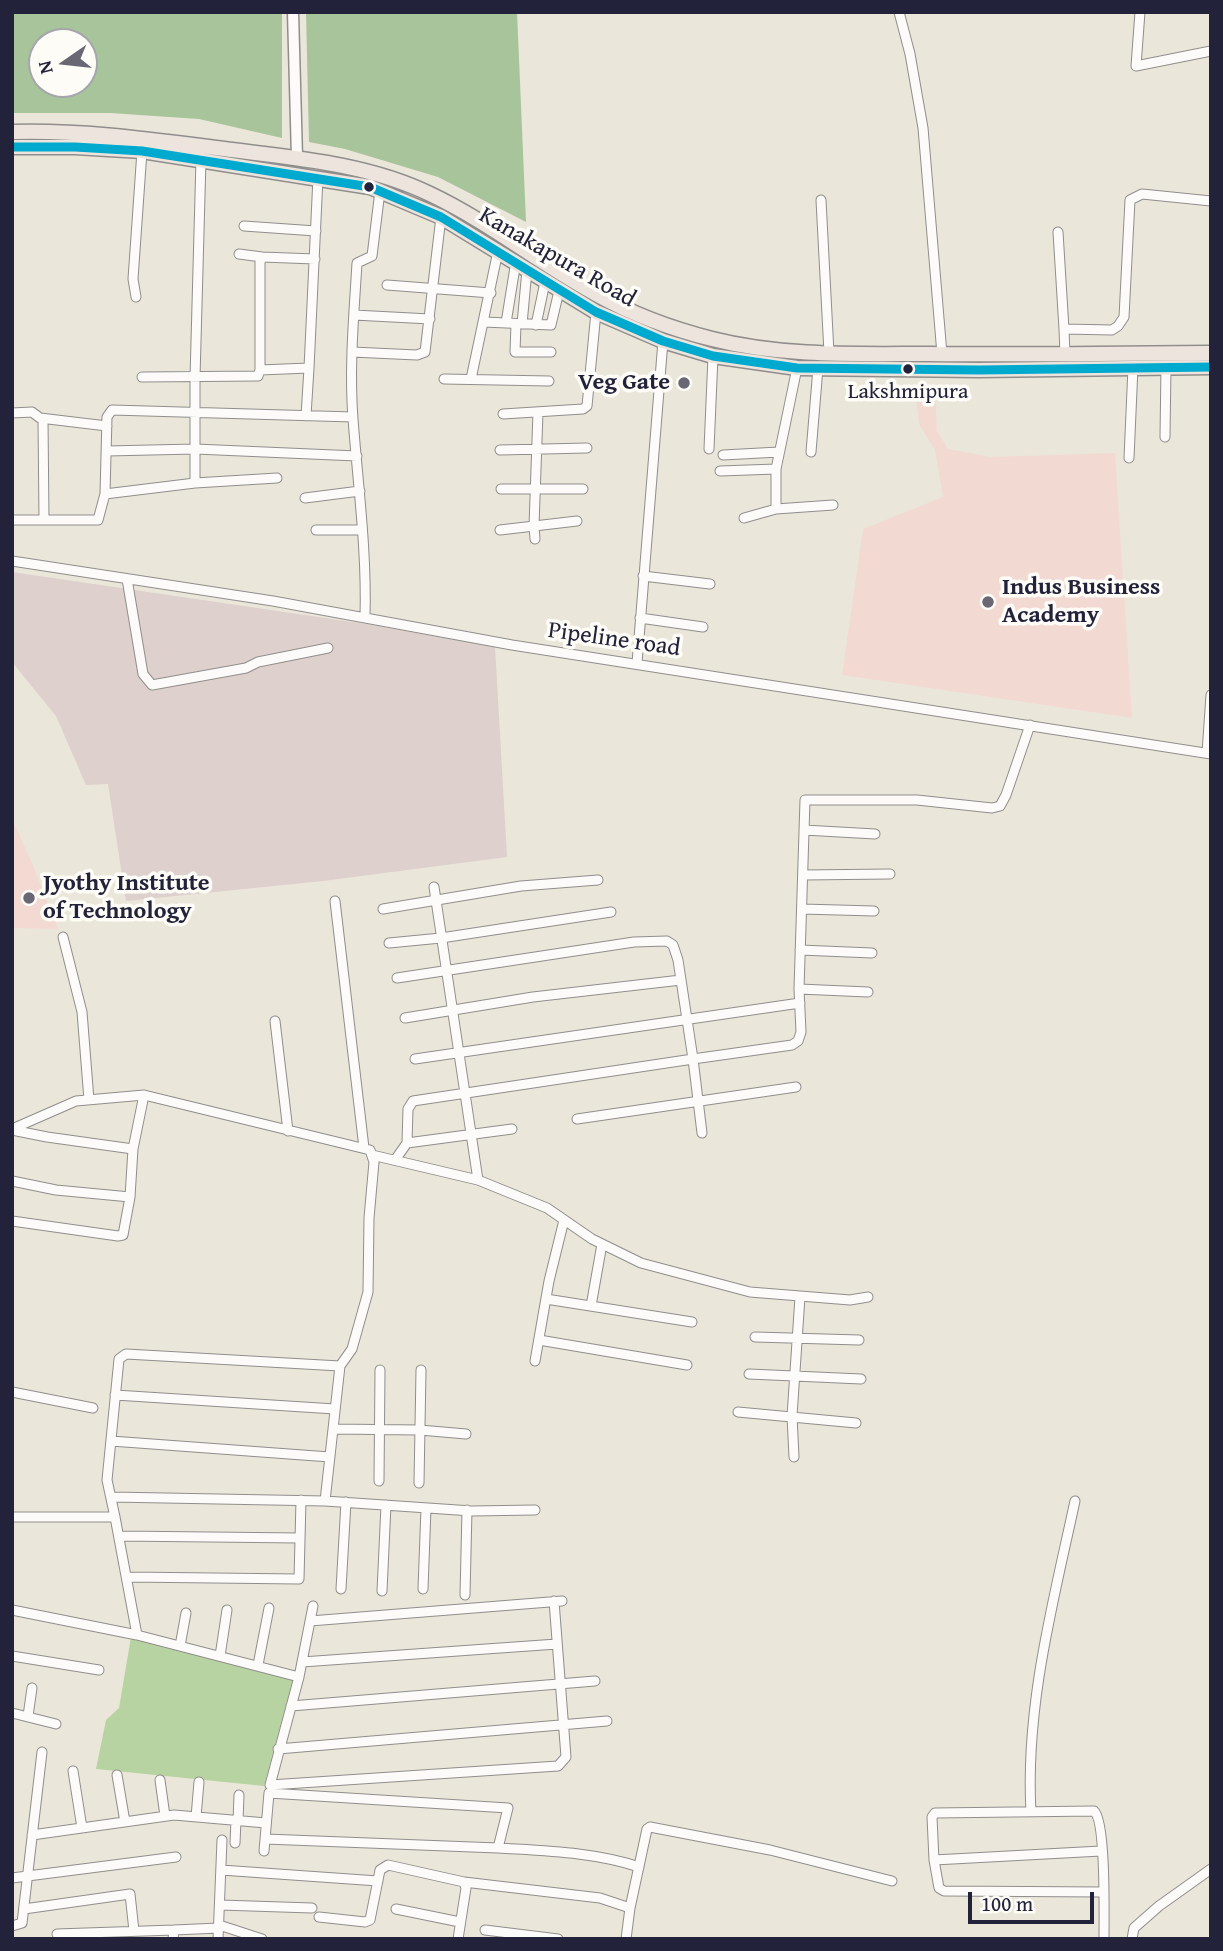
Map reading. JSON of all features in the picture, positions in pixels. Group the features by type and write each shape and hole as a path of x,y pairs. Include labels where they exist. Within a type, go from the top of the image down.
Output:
{"highway":[{"name":"Kanakapura Road","path":"12,132 78,132 144,138 297,158 371,172 411,185 477,220 596,295 662,324 714,339 775,351 1065,355 1133,367 1211,367"},
{"name":"Kanakapura Road","path":"12,147 142,151 318,177 380,191 441,217 596,312 663,341 713,356 797,368 979,370 1211,353"},
{"path":"470,234 477,220"}],"street":[{"path":"293,12 297,158"},
{"path":"898,12 910,54 923,128 942,354"},
{"path":"1140,12 1136,66 1211,51"},
{"path":"136,297 133,279 142,151"},
{"path":"195,483 201,159"},
{"path":"306,416 318,177"},
{"path":"365,618 360,491 353,417 352,352 358,262 372,256 380,191"},
{"path":"1064,330 1111,330 1118,326 1124,317 1128,204 1135,196 1142,194 1211,201"},
{"path":"821,200 829,353"},
{"path":"352,352 425,352 441,217"},
{"path":"244,226 316,231"},
{"path":"1058,232 1065,355"},
{"path":"471,379 498,251"},
{"path":"239,254 315,259"},
{"path":"142,377 257,376 260,370 262,257"},
{"path":"515,324 522,266"},
{"path":"522,266 515,324 515,352 551,352"},
{"path":"536,325 545,282"},
{"path":"387,285 491,293"},
{"path":"484,321 551,326 559,291"},
{"path":"503,414 583,409 587,406 596,312"},
{"path":"354,315 430,319"},
{"path":"637,663 663,341"},
{"path":"709,449 713,356"},
{"path":"1166,366 1166,437"},
{"path":"1129,458 1133,367"},
{"path":"260,370 309,368"},
{"path":"776,509 776,469 797,368"},
{"path":"811,452 818,368"},
{"path":"444,379 549,381"},
{"path":"12,520 98,520 105,494 107,417 112,410 353,417"},
{"path":"12,412 32,412 43,419 107,425"},
{"path":"536,539 534,526 538,412"},
{"path":"43,419 44,520"},
{"path":"500,450 587,448"},
{"path":"107,451 195,449 357,456"},
{"path":"723,455 779,452"},
{"path":"720,471 776,469"},
{"path":"105,494 195,483 277,478"},
{"path":"501,489 583,489"},
{"path":"305,498 360,491"},
{"path":"744,518 776,509 833,505"},
{"path":"500,530 577,521"},
{"path":"316,530 362,530"},
{"name":"Pipeline road","path":"12,561 273,601 512,645 1209,753"},
{"path":"643,576 710,583"},
{"path":"127,579 143,674 152,685 246,668 258,662 328,648"},
{"path":"640,618 703,627"},
{"path":"1209,753 1211,695"},
{"path":"395,1160 407,1143 410,1103 792,1045 798,1041 801,1032 799,989 806,800 917,800 992,808 1000,806 1006,796 1030,725"},
{"path":"804,830 875,834"},
{"path":"803,875 890,874"},
{"path":"383,909 521,886 598,880"},
{"path":"434,887 478,1180"},
{"path":"335,901 364,1148"},
{"path":"802,909 874,911"},
{"path":"390,943 441,938 611,912"},
{"path":"64,937 82,1012 89,1100"},
{"path":"397,978 634,942 667,941 673,944 693,1059 702,1133"},
{"path":"800,950 872,953"},
{"path":"405,1018 533,997 681,981"},
{"path":"799,989 868,992"},
{"path":"415,1059 800,1003"},
{"path":"275,1021 288,1131"},
{"path":"577,1119 796,1087"},
{"path":"12,1221 121,1236 130,1197 133,1149 144,1095"},
{"path":"12,1129 76,1101 144,1095 370,1150 374,1162 369,1217 368,1292 352,1349 340,1366 325,1501"},
{"path":"12,1129 47,1137 133,1149"},
{"path":"407,1143 512,1129"},
{"path":"372,1155 478,1180 547,1208 602,1244 640,1263 750,1292 850,1300 867,1297"},
{"path":"12,1181 56,1190 130,1197"},
{"path":"535,1361 564,1220"},
{"path":"591,1306 602,1244"},
{"path":"794,1457 792,1416 800,1297"},
{"path":"546,1300 692,1322"},
{"path":"755,1337 859,1340"},
{"path":"539,1340 687,1365"},
{"path":"137,1635 128,1577 107,1480 119,1359 126,1354 340,1366"},
{"path":"379,1481 380,1370"},
{"path":"419,1483 421,1370"},
{"path":"749,1374 861,1379"},
{"path":"12,1392 93,1408"},
{"path":"116,1395 335,1409"},
{"path":"738,1412 856,1423"},
{"path":"333,1429 419,1430 466,1434"},
{"path":"111,1441 330,1457"},
{"path":"111,1497 301,1500 467,1510 535,1510"},
{"path":"128,1577 299,1579 301,1500"},
{"path":"341,1589 346,1502"},
{"path":"1031,1812 1029,1781 1038,1675 1075,1502"},
{"path":"382,1591 386,1505"},
{"path":"423,1589 426,1507"},
{"path":"465,1595 467,1510"},
{"path":"12,1517 115,1517"},
{"path":"119,1536 300,1538"},
{"path":"310,1621 558,1601 557,1644 566,1758 558,1766 270,1785 299,1677 302,1662 310,1621 313,1606"},
{"path":"258,1665 269,1608"},
{"path":"12,1609 137,1635 299,1677"},
{"path":"220,1656 227,1610"},
{"path":"180,1646 186,1613"},
{"path":"302,1662 557,1644"},
{"path":"12,1656 99,1670"},
{"path":"291,1706 595,1681"},
{"path":"28,1716 32,1688"},
{"path":"12,1713 56,1724"},
{"path":"278,1749 607,1721"},
{"path":"12,1926 22,1923 42,1752"},
{"path":"73,1770 82,1828"},
{"path":"117,1775 125,1822"},
{"path":"160,1780 165,1816"},
{"path":"196,1817 199,1782"},
{"path":"264,1850 269,1793 508,1808 498,1848"},
{"path":"235,1843 239,1795"},
{"path":"1104,1892 944,1891 939,1888 934,1860 932,1817 935,1813 1094,1811 1100,1818 1104,1892 1104,1939"},
{"path":"32,1835 165,1816 266,1823"},
{"path":"626,1939 630,1908 650,1827 769,1850 892,1881"},
{"path":"265,1839 580,1854 615,1859 639,1867"},
{"path":"218,1939 222,1840"},
{"path":"934,1860 1101,1851"},
{"path":"12,1878 176,1857"},
{"path":"318,1917 368,1922 371,1919 380,1868 388,1865 464,1882 600,1898 630,1908"},
{"path":"1132,1939 1134,1928 1159,1906 1211,1869"},
{"path":"221,1870 378,1881"},
{"path":"458,1939 466,1888 464,1882"},
{"path":"24,1909 130,1894 132,1934"},
{"path":"220,1905 313,1908"},
{"path":"396,1909 460,1922"},
{"path":"57,1934 174,1934 219,1926 262,1939"},
{"path":"485,1930 558,1939"}],"shaded area":[{"name":"Indus Business Academy","path":"915,386 935,387 937,431 948,449 991,457 1115,453 1132,718 842,675 863,529 943,497 935,450 919,424"},
{"path":"12,572 366,624 495,647 507,857 323,881 126,901 108,784 86,785 56,716 12,662"},
{"name":"Jyothy Institute of Technology","path":"12,818 34,868 58,929 12,928"}],"green space":[{"path":"12,12 282,12 282,138 199,119 110,113 12,113"},
{"path":"306,12 517,12 526,222 438,177 345,149 309,142"},
{"path":"131,1637 293,1679 264,1786 96,1769 106,1720 119,1708"}],"transit line":[{"path":"12,147 142,151 370,187 441,217 596,312 663,341 713,356 797,368 979,370 1211,367"}],"place":[{"name":"Lakshmipura","path":"908,369"},
{"name":"Veg Gate","path":"684,383"},
{"name":"Indus Business Academy","path":"988,602"},
{"name":"Jyothy Institute of Technology","path":"29,898"}]}
